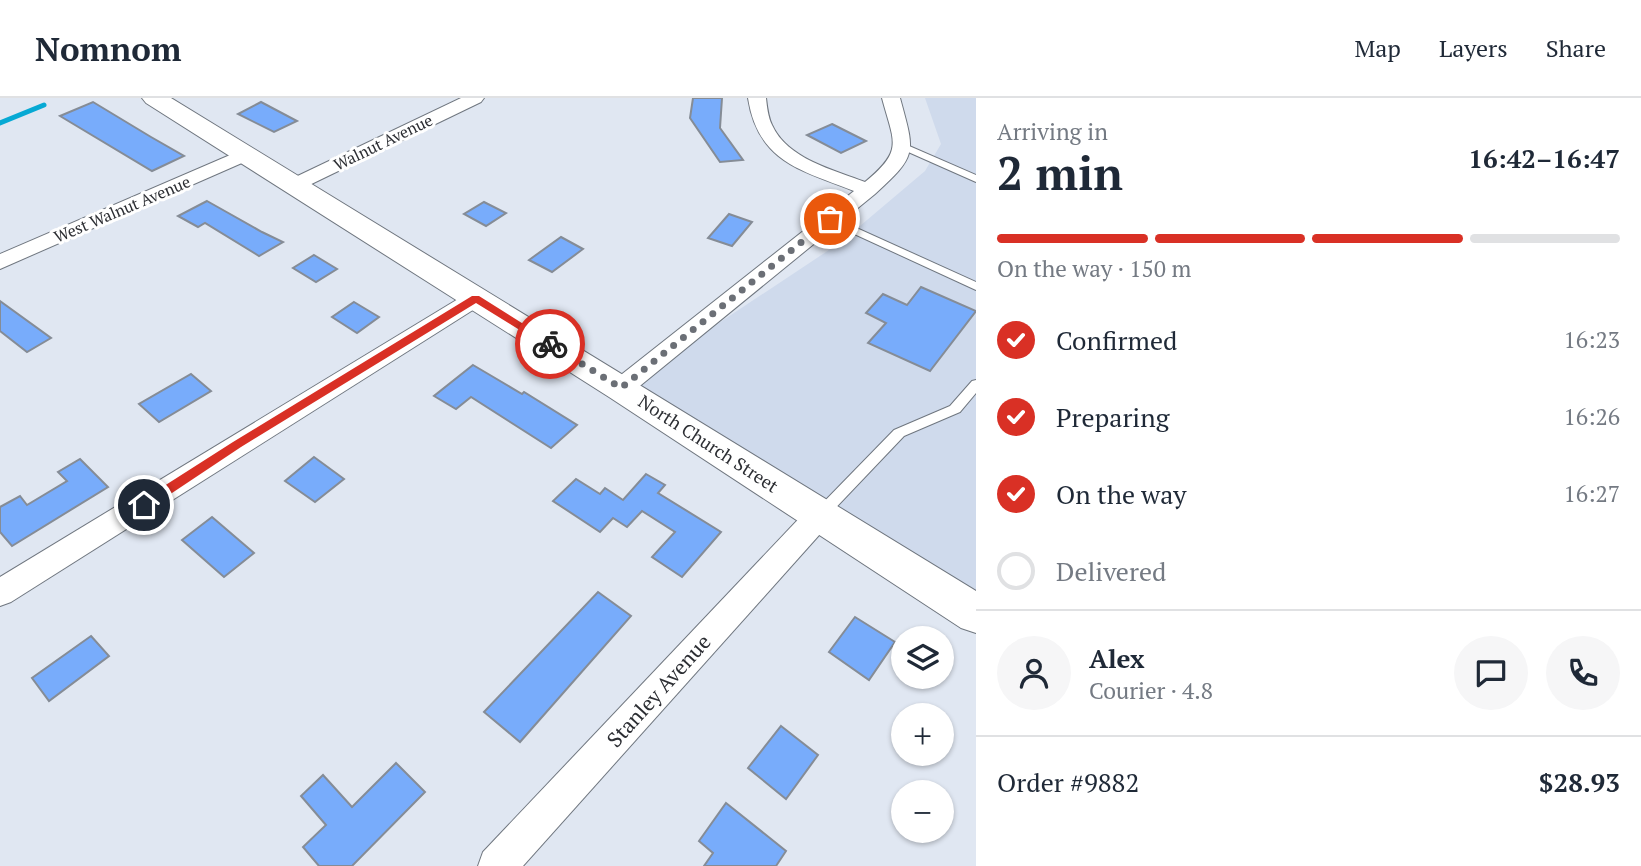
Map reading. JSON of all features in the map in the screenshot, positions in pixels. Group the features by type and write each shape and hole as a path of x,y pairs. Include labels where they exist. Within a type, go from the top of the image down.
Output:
{"main road":[{"name":"North Church Street","path":"154,98 621,388 976,614"}],"street":[{"name":"Walnut Avenue","path":"292,186 475,98"},
{"path":"757,98 764,130 774,142 802,162 868,190"},
{"path":"621,388 868,190 898,162 901,145 891,98"},
{"name":"West Walnut Avenue","path":"0,262 244,155"},
{"path":"0,593 476,298"},
{"name":"Stanley Avenue","path":"497,866 819,516"}],"lane":[{"path":"901,145 976,179"},
{"path":"830,219 976,286"},
{"path":"819,516 899,433 955,408 976,384"}],"shaded area":[{"path":"925,98 976,98 976,604 621,388 841,242 925,171 941,144"}],"building":[{"path":"693,98 722,98 720,128 743,160 720,162 690,118"},
{"path":"93,102 184,156 152,171 60,116"},
{"path":"261,102 297,121 274,132 238,114"},
{"path":"832,124 866,141 841,153 807,135"},
{"path":"207,201 283,242 259,256 205,223 198,227 178,216"},
{"path":"484,202 506,213 486,226 464,214"},
{"path":"729,214 752,222 732,246 708,238"},
{"path":"561,237 583,249 552,272 529,260"},
{"path":"314,255 337,269 316,282 293,268"},
{"path":"921,287 976,311 930,371 868,343 886,323 866,313 883,294 907,305"},
{"path":"0,301 51,338 27,352 0,331"},
{"path":"354,302 379,317 357,333 332,317"},
{"path":"473,365 577,425 551,448 471,397 456,409 434,396"},
{"path":"191,374 211,391 159,422 139,404"},
{"path":"314,457 344,479 315,502 285,481"},
{"path":"80,459 108,487 12,546 0,532 0,507 20,496 27,505 67,481 58,472"},
{"path":"646,474 665,485 658,493 721,532 682,577 652,557 675,532 642,511 627,527 613,518 600,532 553,501 576,479 600,494 605,488 623,500"},
{"path":"212,517 254,553 224,577 182,540"},
{"path":"598,592 631,616 520,742 484,712"},
{"path":"855,617 891,640 891,648 869,680 829,652"},
{"path":"91,636 109,656 49,701 32,678"},
{"path":"781,726 818,755 786,799 748,768"},
{"path":"396,763 425,792 352,866 319,866 303,847 326,825 301,796 323,775 352,807"},
{"path":"726,803 786,851 776,866 704,866 713,853 699,841"}],"waterway":[{"path":"0,123 44,105"}],"way so far":[{"path":"550,344 621,388 830,219"}],"route":[{"path":"144,505 237,444 333,388 476,298 550,344"}]}
